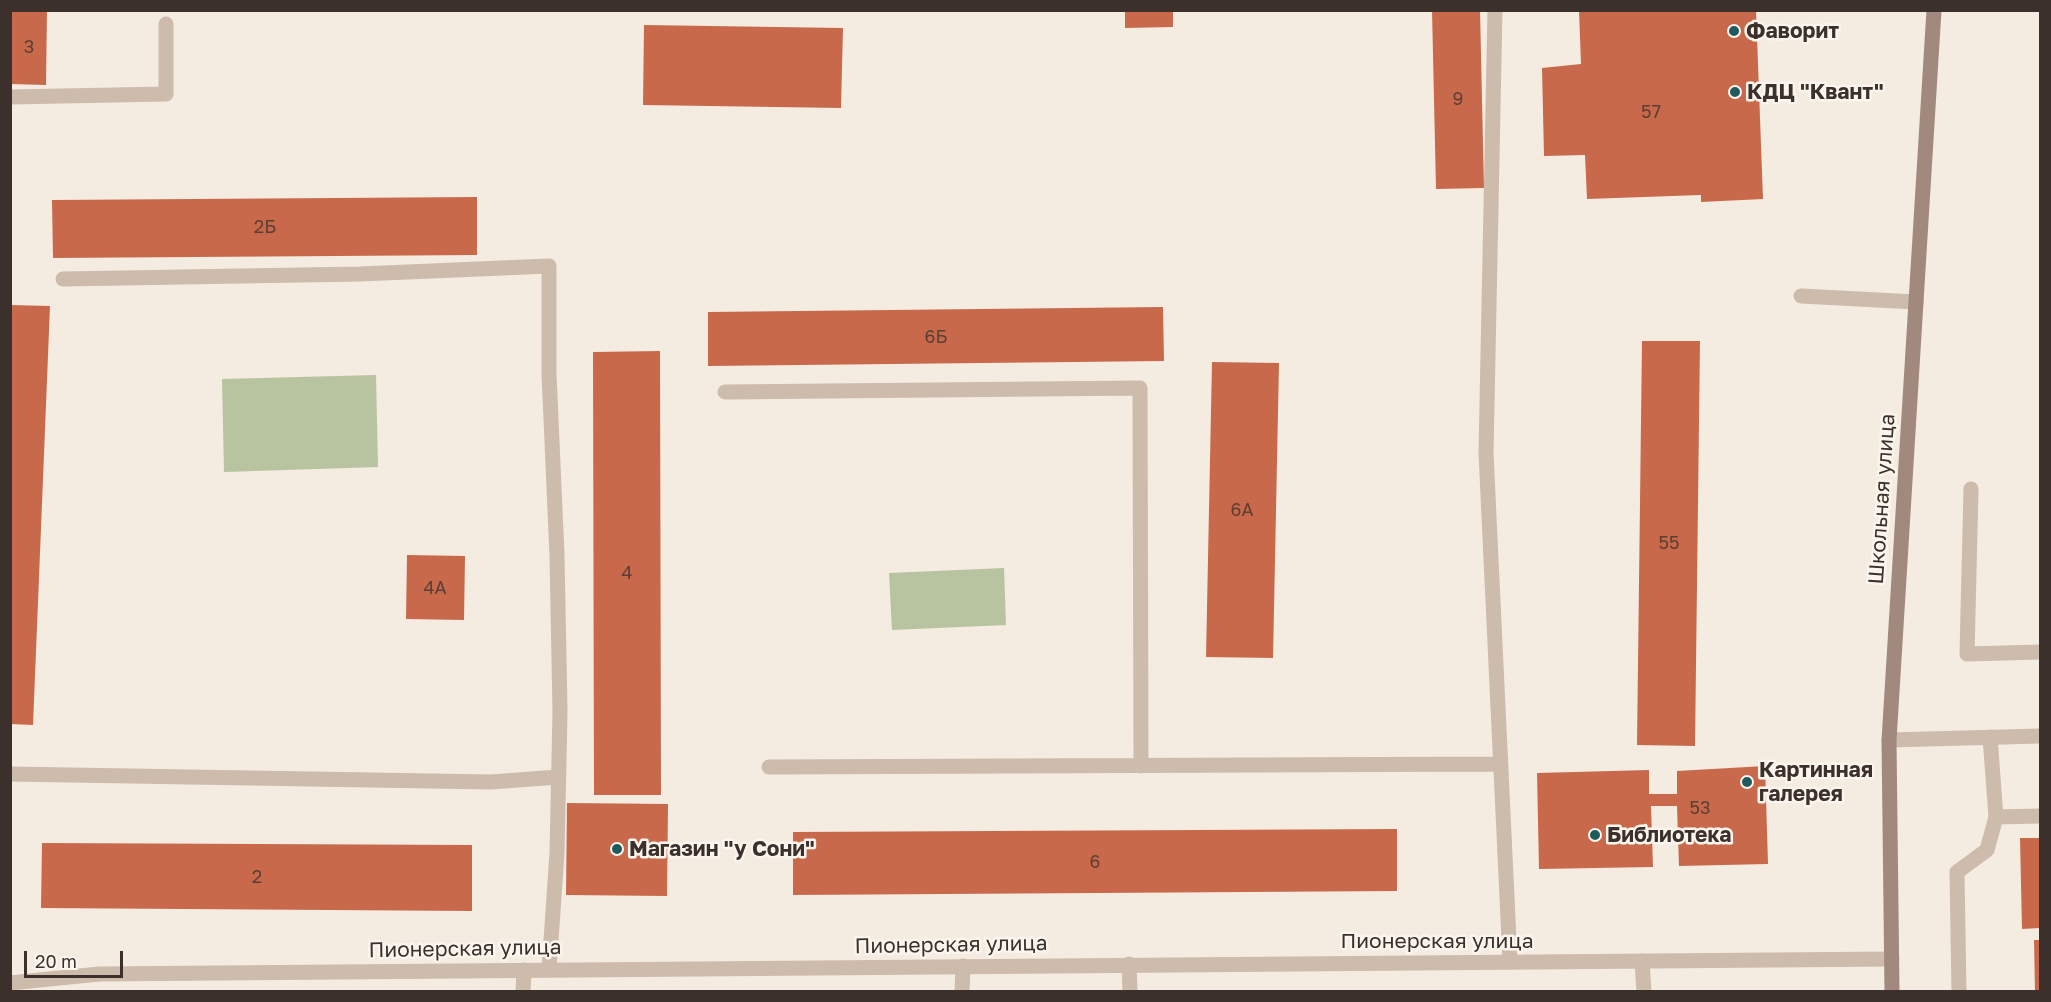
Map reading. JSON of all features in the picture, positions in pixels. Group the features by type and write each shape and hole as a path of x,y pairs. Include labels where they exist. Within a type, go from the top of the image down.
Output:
{"main road":[{"name":"Школьная улица","path":"1892,992 1888,740 1934,10"}],"street":[{"path":"1495,10 1486,453 1510,962"},
{"path":"10,97 166,94 166,24"},
{"path":"63,279 360,274 549,266 549,374 557,566 558,777 557,854 549,969"},
{"path":"1801,296 1916,302"},
{"path":"725,392 1140,388 1140,766"},
{"path":"1971,489 1967,654 2040,652"},
{"path":"1888,740 2040,736"},
{"path":"1959,992 1957,872 1987,850 1996,817 1990,737"},
{"path":"769,767 1499,765"},
{"path":"10,774 479,782 558,777"},
{"path":"1996,817 2040,816"},
{"name":"Пионерская улица","path":"10,983 99,974 1892,959"},
{"path":"1642,961 1644,992"},
{"path":"1128,964 1130,992"},
{"path":"962,992 963,966"},
{"path":"523,992 524,970"}],"green space":[{"path":"376,375 378,467 224,472 222,379"},
{"path":"1004,568 1006,625 892,630 889,573"}],"building":[{"path":"10,10 47,10 46,85 10,84"},
{"path":"1125,10 1173,10 1173,27 1125,28"},
{"path":"1432,10 1480,10 1484,188 1436,189"},
{"path":"1579,10 1756,10 1763,199 1701,202 1701,195 1587,199 1585,155 1544,156 1542,68 1581,64"},
{"path":"644,25 843,28 841,108 643,105"},
{"path":"477,197 477,255 53,258 52,200"},
{"path":"10,305 50,306 33,725 10,724"},
{"path":"1163,307 1164,361 708,366 708,312"},
{"path":"1642,341 1700,341 1695,746 1637,745"},
{"path":"660,351 661,795 594,795 593,352"},
{"path":"1212,362 1279,363 1273,658 1206,657"},
{"path":"407,555 465,556 464,620 406,619"},
{"name":"Библиотека","path":"1765,766 1768,864 1679,866 1677,806 1651,806 1653,867 1539,869 1537,773 1649,770 1649,794 1677,794 1677,771"},
{"name":"Магазин \"у Сони\"","path":"567,803 668,804 667,896 566,895"},
{"path":"1397,829 1397,891 793,895 793,832"},
{"path":"2020,838 2040,838 2040,928 2022,929"},
{"path":"42,843 472,845 472,911 41,908"},
{"path":"2034,940 2040,940 2040,992 2035,992"}],"place":[{"name":"Фаворит","path":"1734,31"},
{"name":"КДЦ \"Квант\"","path":"1735,92"},
{"name":"Картинная галерея","path":"1747,782"},
{"name":"Библиотека","path":"1595,835"},
{"name":"Магазин \"у Сони\"","path":"617,849"}]}
